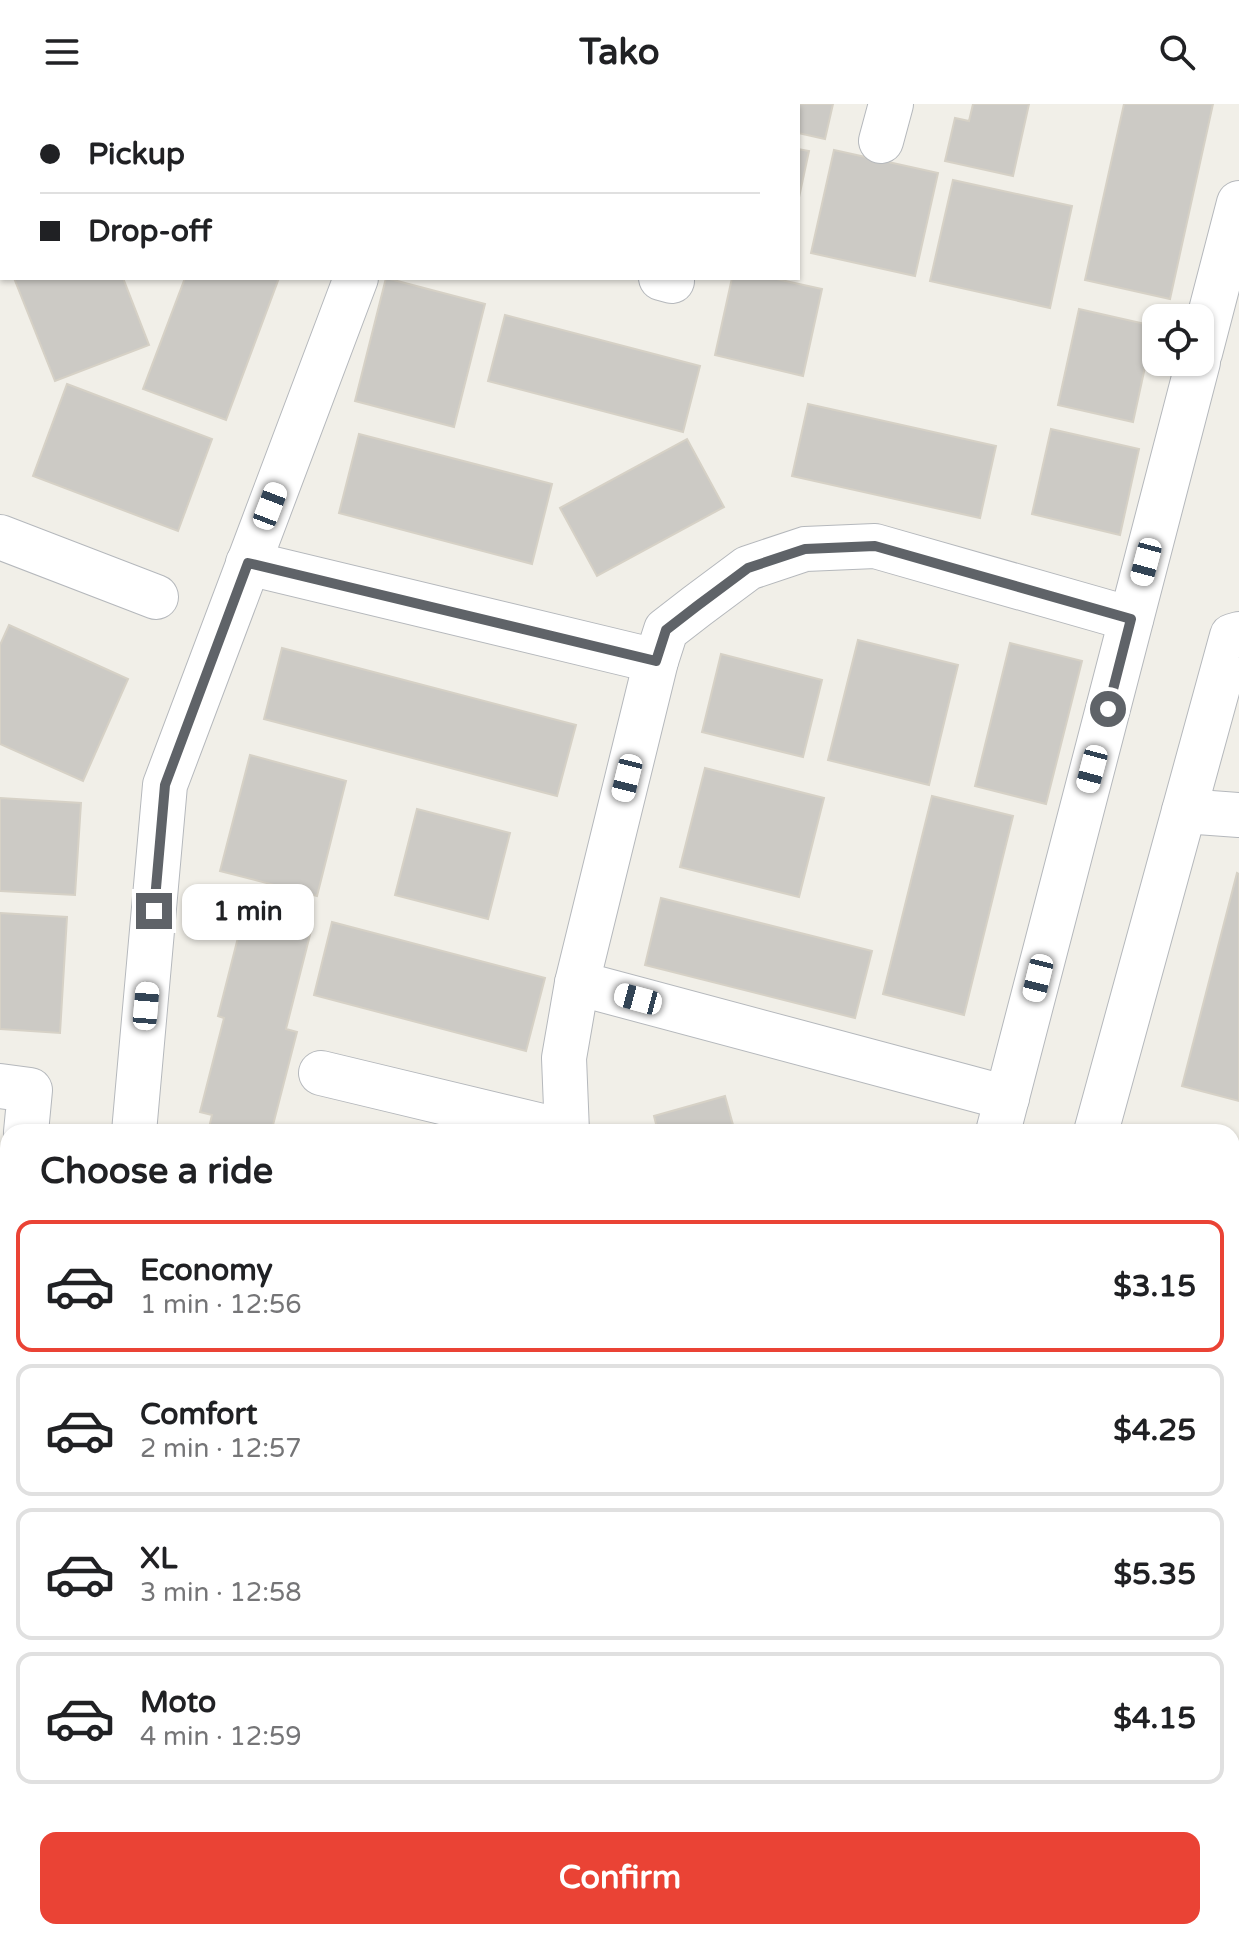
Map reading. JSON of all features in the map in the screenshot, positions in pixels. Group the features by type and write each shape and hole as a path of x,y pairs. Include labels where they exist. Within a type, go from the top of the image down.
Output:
{"street":[{"path":"1213,304 1239,203"},
{"path":"135,1124 165,785 355,280"},
{"path":"577,983 1002,1115 1194,376"},
{"path":"0,537 156,597"},
{"path":"567,1124 564,1058 577,983 666,630 748,568 805,549 875,546 1131,619"},
{"path":"248,563 656,661"},
{"path":"1098,1124 1232,636 1239,634"},
{"path":"1184,811 1239,815"},
{"path":"321,1073 534,1124"},
{"path":"0,1086 30,1090 27,1124"}],"building":[{"path":"800,104 833,104 825,139 800,133"},
{"path":"973,104 1029,104 1013,176 945,161 955,118 969,121"},
{"path":"1124,104 1213,104 1170,299 1085,280"},
{"path":"800,149 809,151 800,193"},
{"path":"834,150 938,173 915,276 811,253"},
{"path":"953,180 1072,206 1050,308 930,281"},
{"path":"15,280 124,280 149,345 55,381"},
{"path":"184,280 278,280 226,420 143,389"},
{"path":"385,280 485,304 454,427 355,401"},
{"path":"732,280 781,280 822,289 803,376 715,355"},
{"path":"1079,309 1142,323 1143,376 1133,422 1058,405"},
{"path":"505,315 700,366 683,432 488,381"},
{"path":"67,384 212,439 178,531 33,476"},
{"path":"808,404 996,446 980,518 792,476"},
{"path":"1051,429 1139,449 1120,535 1032,514"},
{"path":"359,434 552,484 532,564 339,513"},
{"path":"687,439 724,507 597,576 560,508"},
{"path":"9,625 128,679 83,781 0,744 0,645"},
{"path":"858,640 958,665 929,785 828,760"},
{"path":"1010,643 1082,661 1046,804 975,786"},
{"path":"282,648 576,725 557,796 264,719"},
{"path":"721,654 822,680 803,757 702,732"},
{"path":"250,755 346,781 317,896 220,871"},
{"path":"705,768 824,798 799,897 680,867"},
{"path":"932,796 1013,816 964,1015 883,994"},
{"path":"0,798 81,803 75,895 0,891"},
{"path":"417,809 510,833 488,919 395,895"},
{"path":"1239,874 1239,1101 1182,1086"},
{"path":"661,898 872,951 855,1018 645,965"},
{"path":"245,910 312,927 286,1029 297,1032 273,1124 210,1124 212,1115 200,1112 224,1018 218,1016"},
{"path":"0,913 67,917 60,1033 0,1029"},
{"path":"332,922 545,978 526,1051 314,995"},
{"path":"725,1096 733,1124 656,1124 654,1116"}],"route":[{"path":"154,911 165,785 248,563 656,661 666,630 748,568 805,549 875,546 1131,619 1108,709"}]}
